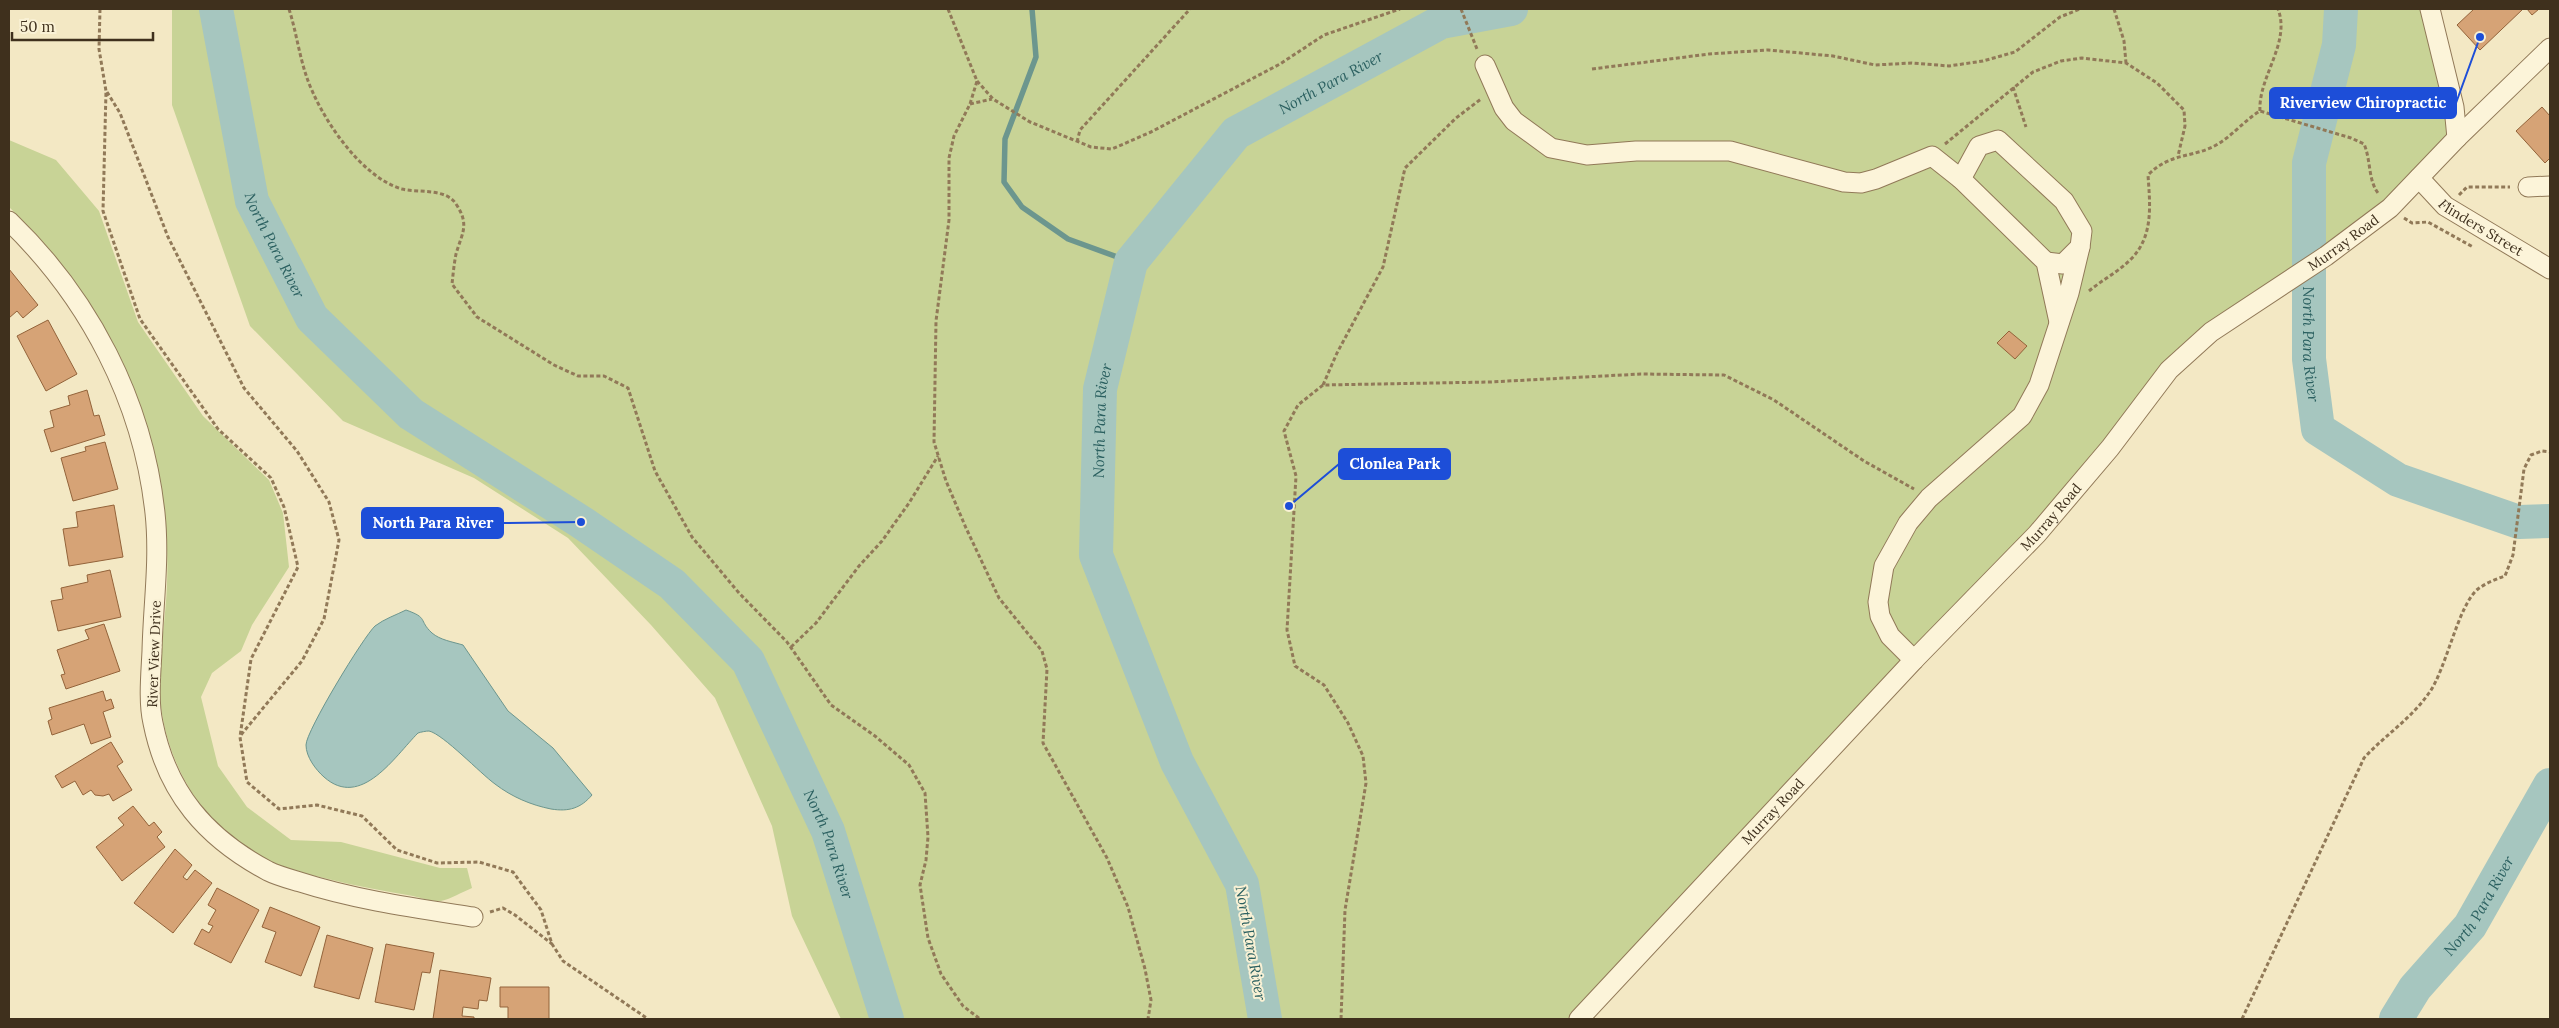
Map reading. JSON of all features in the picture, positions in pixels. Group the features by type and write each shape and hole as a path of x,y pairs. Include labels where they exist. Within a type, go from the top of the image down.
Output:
{"street":[{"path":"2430,9 2454,107 2457,138"},
{"name":"Murray Road","path":"1579,1019 1914,660 2037,534 2110,448 2169,370 2211,332 2326,256 2390,208 2457,138 2550,48"},
{"path":"1485,65 1497,92 1514,121 1551,148 1587,155 1636,151 1730,151 1844,182 1861,183 1932,156 1961,179 2046,262 2059,322"},
{"path":"1914,660 1884,628 1878,602 1884,566 1893,547 1908,524 1929,498 2022,416 2039,385 2069,293 2082,231 2064,201 1998,140 1980,146 1961,179"},
{"name":"Flinders Street","path":"2419,178 2445,206 2550,268"},
{"path":"2528,187 2550,186"},
{"name":"River View Drive","path":"9,221 40,251 90,319 124,388 137,426 155,512 158,559 152,652 152,720 172,781 187,805 204,825 229,847 271,872 322,889 392,904 472,917"},
{"path":"2046,262 2063,264 2080,247"}],"path":[{"path":"100,9 99,49 106,91 103,211 140,319 218,429 271,478 284,508 298,567 251,659 240,737 247,782 279,809 317,805 362,816 397,850 437,862 478,862 513,872 541,910 552,944 563,960 648,1019"},
{"path":"289,9 306,75 321,110 345,144 375,175 402,188 437,193 454,201 462,214 465,229 456,256 452,284 477,317 554,365 578,376 604,376 628,388 655,471 692,537 739,593 791,648 831,705 875,736 909,764 925,793 928,837 926,860 920,885 928,938 941,974 963,1006 980,1019"},
{"path":"948,9 977,81 993,99 1030,122 1077,142 1091,147 1112,149 1126,144 1280,64 1324,35 1400,9"},
{"path":"1077,142 1080,130 1190,9"},
{"path":"1461,9 1485,65"},
{"path":"1592,69 1709,54 1768,50 1833,56 1874,65 1912,63 1949,66 1983,61 2015,52 2060,17 2080,9"},
{"path":"2114,9 2124,41 2126,63"},
{"path":"2260,111 2260,99 2278,47 2280,25 2278,9"},
{"path":"1932,156 2033,72 2061,61 2082,58 2126,63 2157,84 2184,110 2184,126 2178,156"},
{"path":"977,81 970,104 954,136 949,158 949,220 936,321 934,442 966,528 1000,598 1042,651 1047,669 1044,743 1107,858 1128,907 1146,969 1151,1000 1148,1019"},
{"path":"2014,87 2026,127"},
{"path":"106,91 120,113 168,237 244,388 297,451 329,502 339,540 324,618 302,661 240,737"},
{"path":"1341,1019 1346,910 1366,783 1363,756 1348,722 1324,685 1295,666 1287,630 1296,476 1284,431 1298,405 1323,385 1337,353 1383,267 1406,168 1471,105 1497,92"},
{"path":"970,104 993,99"},
{"path":"2260,111 2351,138"},
{"path":"2083,297 2103,279 2130,260 2143,242 2150,221 2148,175 2155,168 2178,156 2216,145 2260,111"},
{"path":"2445,206 2468,188 2528,187"},
{"path":"1323,385 1490,382 1641,374 1724,375 1774,400 1864,461 1929,498"},
{"path":"2242,1019 2364,758 2381,740 2418,709 2431,691 2468,603 2476,590 2505,576 2513,555 2524,469 2531,455 2542,451 2550,452"},
{"path":"791,648 816,623 882,541 909,504 938,456"},
{"path":"472,917 503,908 552,944"}],"green space":[{"path":"172,9 2426,9 2457,138 2419,178 2211,332 2110,448 1577,1019 841,1019 792,916 772,826 715,698 651,625 568,538 474,478 343,421 250,326 172,105"},
{"path":"9,140 56,160 99,211 138,322 203,416 269,480 283,513 289,567 252,625 241,651 212,673 201,697 218,766 247,807 291,840 341,842 440,868 467,868 472,888 445,900 434,901 349,884 288,868 265,859 225,833 194,796 172,753 161,707 160,676 166,598 167,550 160,483 153,450 131,382 99,318 58,260 9,207"}],"water":[{"path":"406,610 421,617 428,629 435,635 447,641 463,645 508,711 553,748 592,795 588,799 579,806 563,810 529,803 508,793 495,784 452,746 429,731 418,733 388,766 364,784 351,787 338,786 321,774 312,763 306,750 306,745 315,722 336,684 369,633 375,626 386,619"}],"building":[{"path":"2474,9 2523,9 2480,50 2457,25"},
{"path":"2527,9 2539,9 2532,15"},
{"path":"2542,107 2550,116 2550,158 2545,163 2516,131"},
{"path":"9,269 38,305 23,318 17,311 9,318"},
{"path":"48,320 77,374 46,391 17,336"},
{"path":"2009,331 2027,346 2015,359 1997,343"},
{"path":"87,390 94,416 99,415 105,435 51,452 44,430 54,427 50,411 70,405 68,396"},
{"path":"105,442 118,489 73,501 61,458 86,451 85,447"},
{"path":"114,505 123,557 69,566 63,529 78,527 76,512"},
{"path":"110,570 121,617 58,631 51,601 63,599 61,588 88,582 87,575"},
{"path":"104,624 120,671 66,689 61,675 65,674 57,650 89,639 85,630"},
{"path":"103,691 106,701 111,699 114,708 103,712 111,737 91,744 84,724 52,735 48,721 52,719 49,708"},
{"path":"111,742 123,762 117,766 132,790 113,801 109,794 103,796 95,795 91,790 83,795 75,781 62,788 55,776"},
{"path":"133,806 149,826 154,822 162,832 157,837 165,847 122,881 96,847 124,825 118,818"},
{"path":"175,849 192,865 183,877 187,880 195,870 212,883 173,933 134,903"},
{"path":"217,888 259,910 231,963 194,944 202,929 209,933 213,926 208,924 216,910 208,905"},
{"path":"270,907 320,927 301,976 265,962 276,932 262,927"},
{"path":"327,935 373,948 359,999 314,987"},
{"path":"386,944 434,953 430,973 422,972 414,1010 375,1002"},
{"path":"440,970 491,978 487,1001 479,1000 478,1009 463,1007 462,1016 474,1017 474,1019 433,1019"},
{"path":"500,987 549,987 549,1019 508,1019 508,1007 500,1007"}],"waterway":[{"name":"North Para River","path":"216,9 252,201 312,318 411,414 581,522 672,584 748,661 828,831 887,1019"},
{"path":"1032,9 1036,57 1005,139 1004,182 1022,207 1068,239 1131,262"},
{"name":"North Para River","path":"1265,1019 1242,884 1177,762 1096,555 1100,389 1131,262 1236,133 1441,22 1511,9"},
{"name":"North Para River","path":"2341,9 2339,45 2309,163 2309,359 2318,429 2398,480 2519,522 2550,521"},
{"name":"North Para River","path":"2396,1019 2415,988 2470,926 2550,785"}],"place":[{"name":"Riverview Chiropractic","path":"2480,37"},
{"name":"Clonlea Park","path":"1289,506"},
{"name":"North Para River","path":"581,522"}]}
